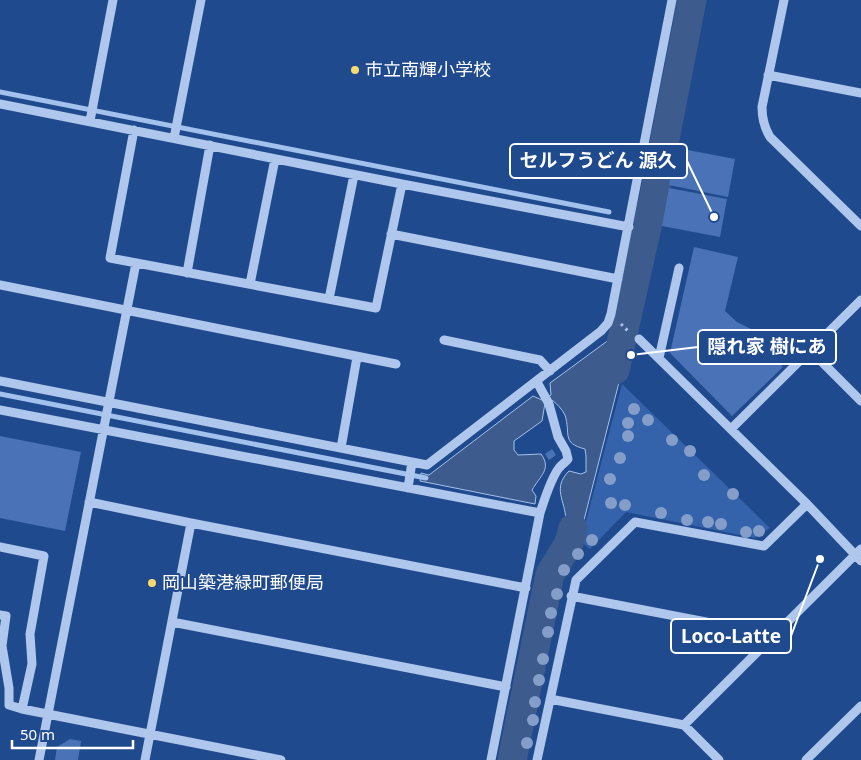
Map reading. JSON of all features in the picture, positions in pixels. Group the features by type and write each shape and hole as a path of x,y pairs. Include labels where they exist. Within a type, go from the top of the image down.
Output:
{"street":[{"path":"91,114 113,0"},
{"path":"176,130 201,0"},
{"path":"0,382 108,406 341,448 411,465 427,465 537,382 601,331 608,323 629,227 672,0"},
{"path":"784,0 762,107 762,119 765,129 770,137 861,226"},
{"path":"768,75 861,93"},
{"path":"0,104 91,114 134,130 176,130 210,145 629,227"},
{"path":"134,130 110,258 136,264 376,308 402,184"},
{"path":"187,273 210,145"},
{"path":"250,284 275,158"},
{"path":"329,299 354,174"},
{"path":"392,234 618,279"},
{"path":"39,760 136,264"},
{"path":"660,358 679,268"},
{"path":"0,285 396,364"},
{"path":"731,429 861,300"},
{"path":"637,338 660,358 859,555 774,635 684,725"},
{"path":"444,340 540,360 550,371"},
{"path":"810,350 861,401"},
{"path":"341,448 357,357"},
{"path":"492,760 540,514 544,500 559,468 568,459 558,437 556,423 547,400 537,382"},
{"path":"0,410 103,426 408,484 540,514"},
{"path":"408,484 411,465"},
{"path":"89,502 526,588"},
{"path":"537,760 576,580 635,522 764,546 806,504"},
{"path":"145,760 191,523"},
{"path":"0,547 44,556 30,634 32,664 22,709"},
{"path":"572,596 774,635"},
{"path":"0,615 6,616 2,646 9,688 9,705 281,760"},
{"path":"172,622 506,687"},
{"path":"550,699 684,725 720,760"},
{"path":"806,760 861,706"}],"path":[{"path":"616,319 637,338"}],"shaded area":[{"path":"616,324 630,339 584,520 573,551 560,565 552,561 562,541 566,525 560,489 561,483 569,471 581,474 586,472 586,456 585,449 577,447 570,441 565,415 552,400 545,403 542,421 514,441 514,450 518,455 541,454 544,459 544,472 532,490 536,496 535,504 420,481 421,473 429,475 533,396 542,400 551,395 550,383 610,339"},
{"path":"622,384 770,528 755,538 626,512 590,549 579,540 586,521"}],"building":[{"path":"677,148 735,159 728,197 669,185"},
{"path":"669,188 727,199 720,237 662,226"},
{"path":"694,247 738,257 725,311 737,322 759,333 769,353 783,367 732,416 670,353"},
{"path":"0,436 81,452 65,531 0,518"},
{"path":"552,449 556,455 549,460 545,454"},
{"path":"70,739 81,741 78,760 55,760 57,747"}],"waterway":[{"path":"615,370 654,196 692,0"},
{"path":"0,92 609,212"},
{"path":"644,219 649,220"},
{"path":"0,394 426,478"},
{"path":"512,760 550,574 569,543 573,528"}],"place":[{"name":"市立南輝小学校","path":"355,70"},
{"name":"セルフうどん 源久","path":"714,217"},
{"name":"隠れ家 樹にあ","path":"631,355"},
{"name":"Loco-Latte","path":"820,559"},
{"name":"岡山築港緑町郵便局","path":"152,583"}]}
